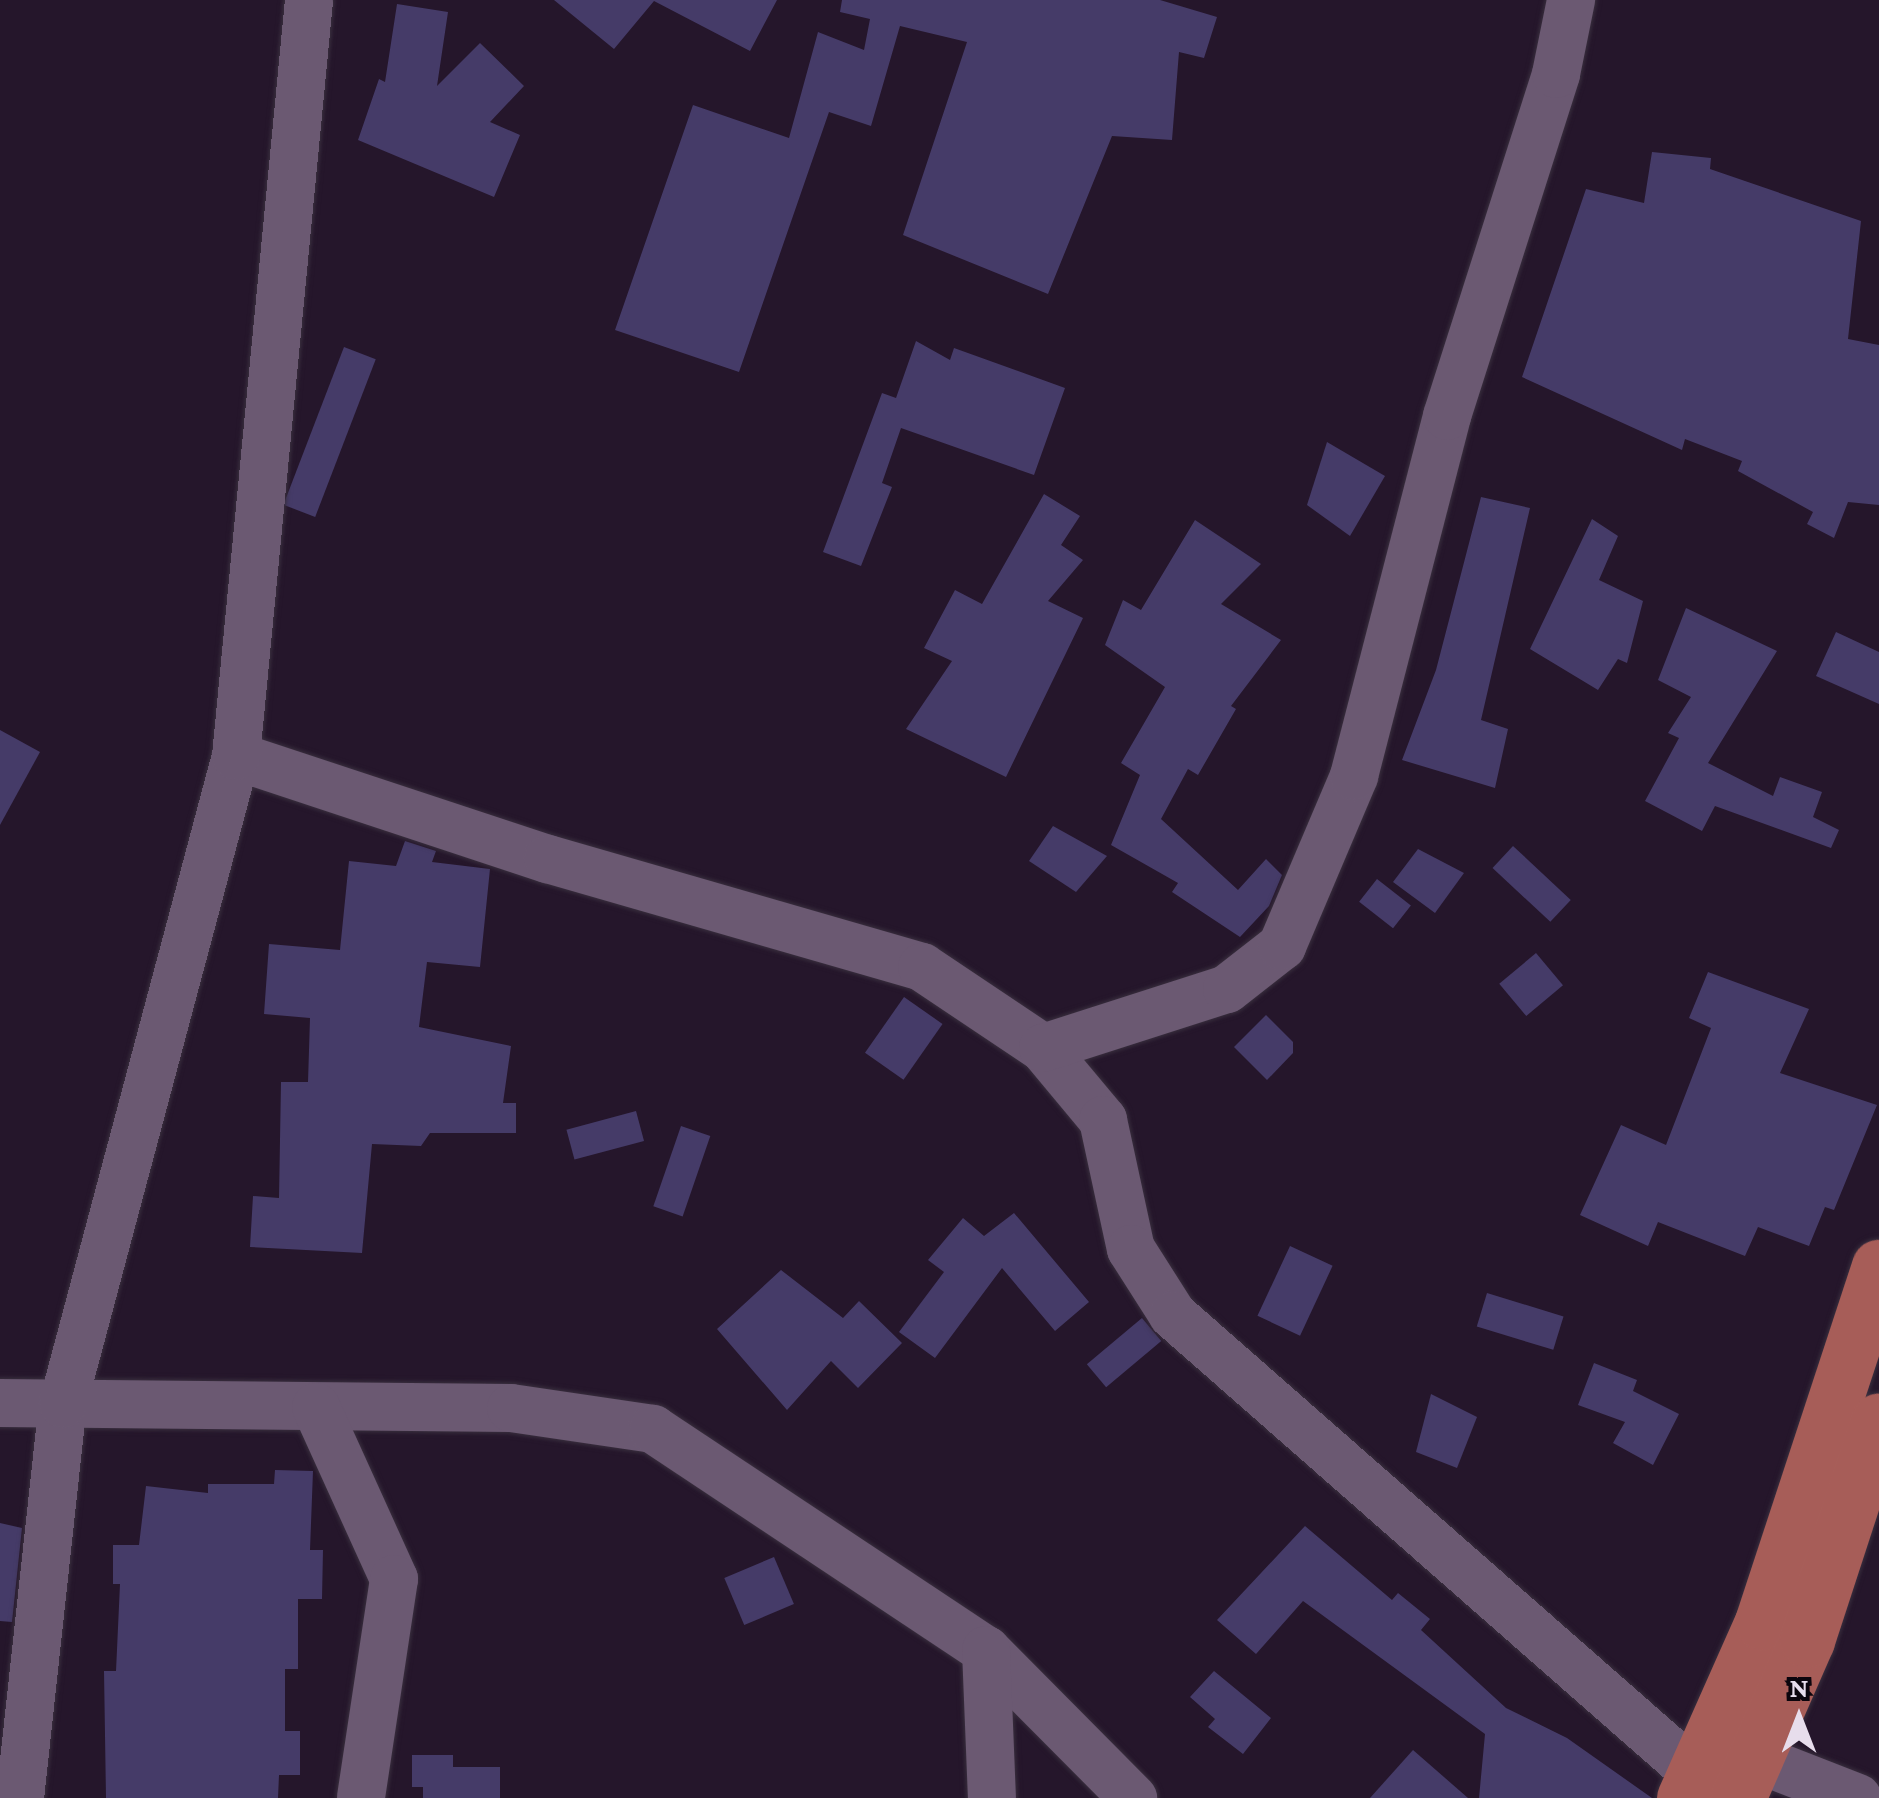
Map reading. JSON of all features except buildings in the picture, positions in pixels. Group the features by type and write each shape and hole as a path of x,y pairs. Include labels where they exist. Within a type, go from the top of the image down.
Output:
{"main road":[{"path":"1718,1782 1762,1622 1879,1266"},
{"path":"1718,1782 1807,1640 1879,1420"}],"street":[{"path":"20,1798 62,1404 236,756 309,0"},
{"path":"1043,1048 1227,988 1282,946 1354,776 1448,416 1556,74 1571,0"},
{"path":"236,756 548,860 922,967 1043,1048 1103,1120 1131,1249 1173,1315 1718,1782 1858,1798"},
{"path":"0,1404 511,1408 652,1429 986,1650 1133,1798"},
{"path":"316,1406 394,1579 360,1798"},
{"path":"986,1650 992,1798"}]}
